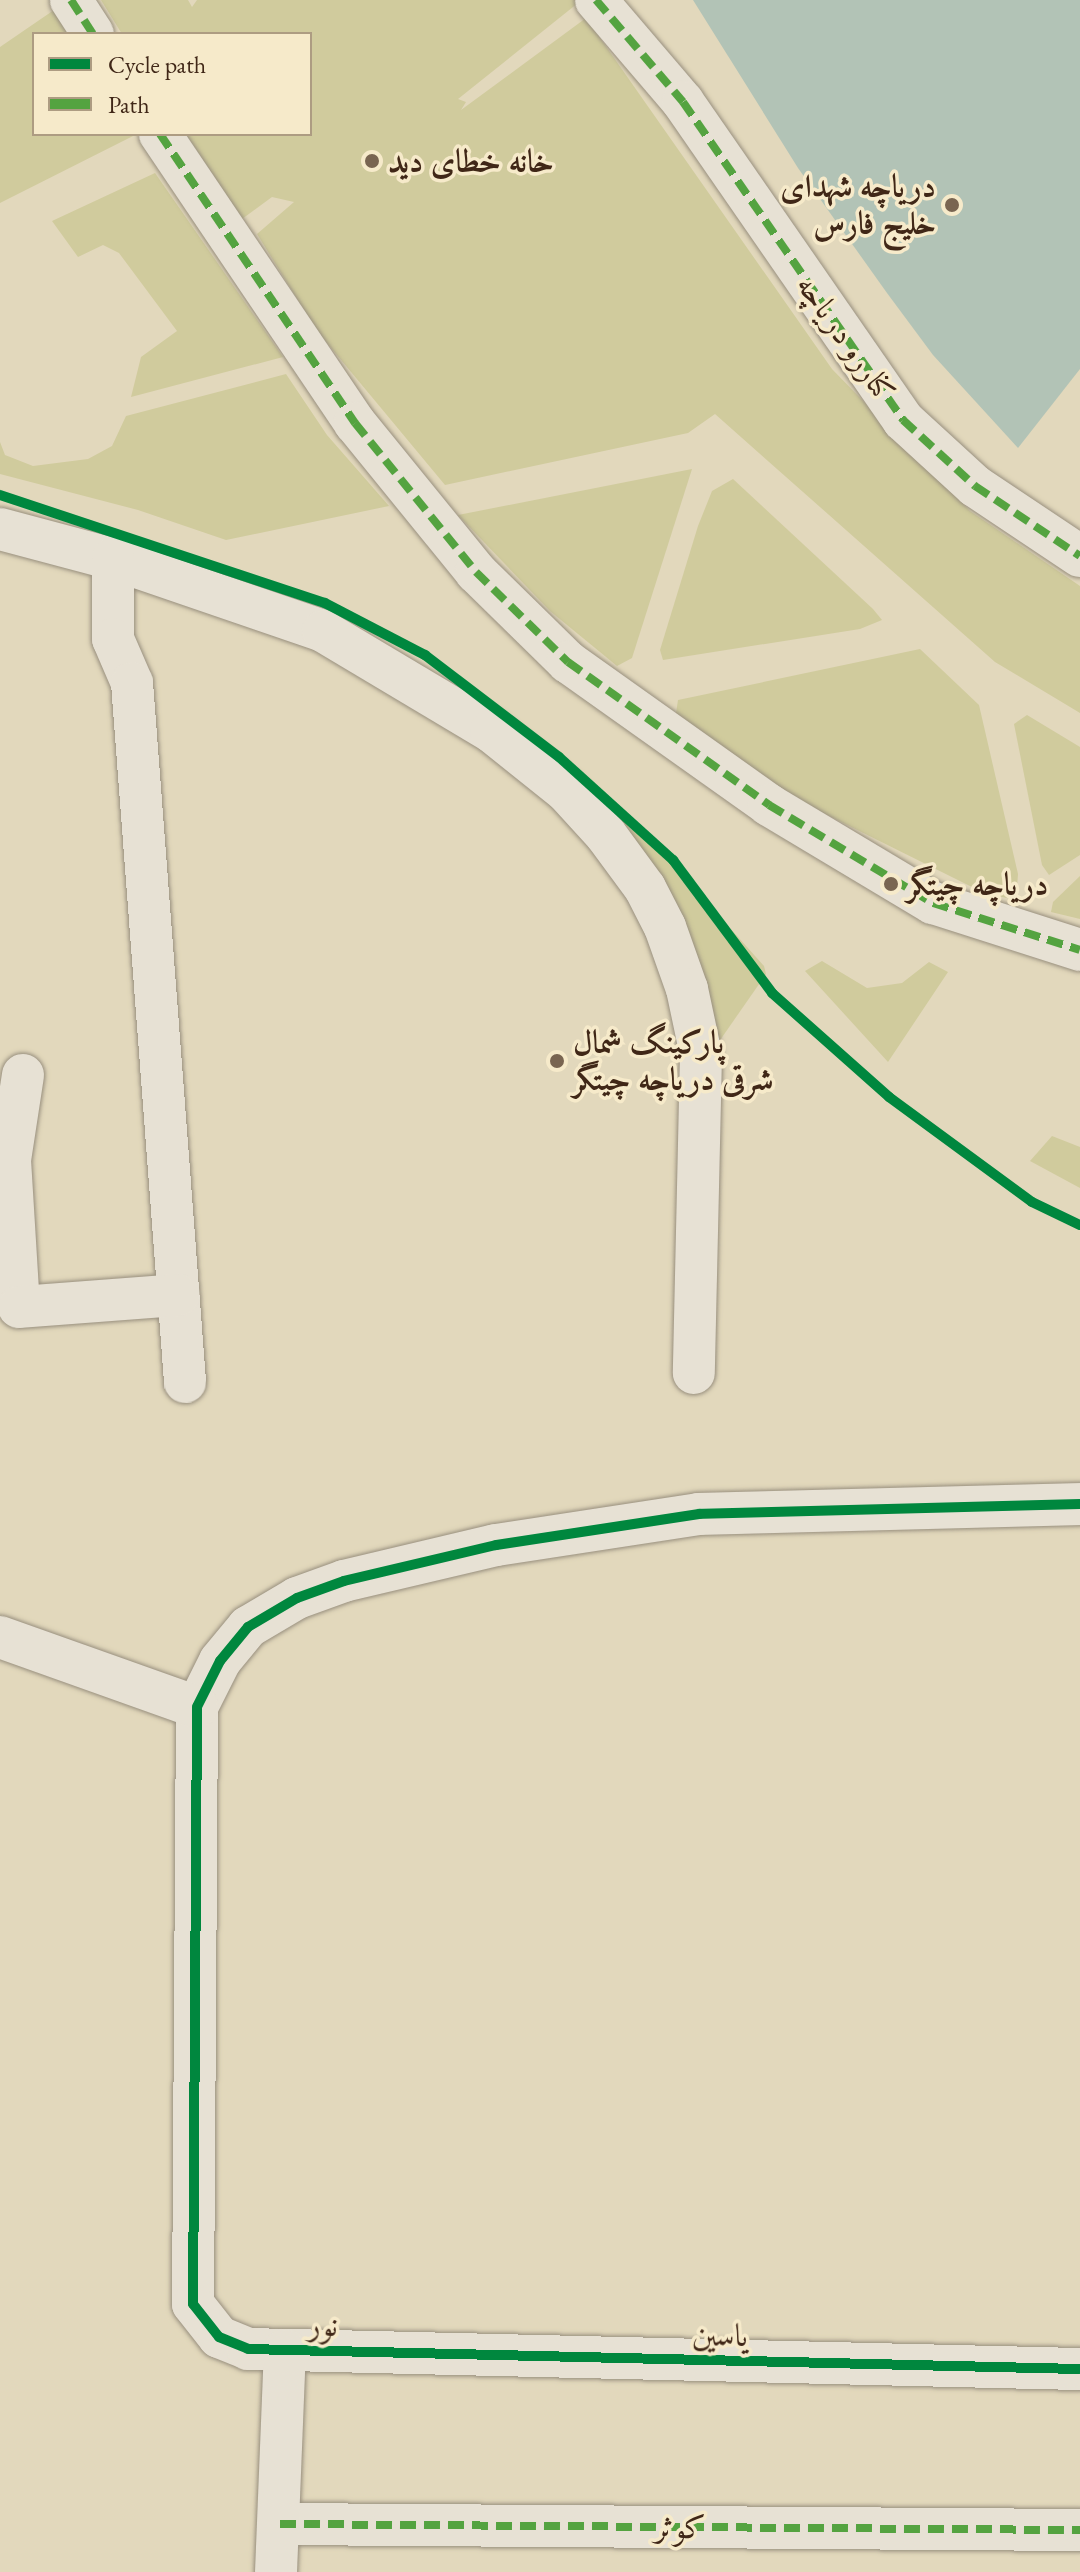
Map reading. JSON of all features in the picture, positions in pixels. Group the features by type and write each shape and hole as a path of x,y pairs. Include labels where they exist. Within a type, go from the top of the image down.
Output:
{"street":[{"path":"71,0 92,32"},
{"name":"کناررو دریاچه","path":"596,0 683,102 903,420 975,486 1080,556"},
{"path":"161,136 355,423 476,572 568,662 769,805 933,903 1080,950"},
{"path":"0,529 113,559 323,631 491,731 566,791 645,888 679,965 701,1055 694,1373"},
{"path":"113,559 113,639 132,683 185,1382"},
{"path":"23,1075 10,1160 19,1307 179,1295"},
{"path":"285,2350 248,2349 219,2337 193,2304 197,1707 220,1661 248,1627 297,1598 344,1581 496,1545 699,1514 1080,1504"},
{"path":"0,1637 197,1707"},
{"name":"نور","path":"276,2572 285,2350 358,2352"},
{"name":"یاسین","path":"358,2352 1080,2369"},
{"name":"کوثر","path":"280,2524 1080,2530"}],"shaded area":[{"path":"101,0 188,0 192,7 197,0 575,0 578,3 458,99 466,102 461,110 586,18 832,369 970,511 1080,586 1080,713 995,662 715,414 688,433 445,485 317,331 257,234 294,202 272,197 242,219 187,136 312,136 312,32 121,32"},
{"name":"دریاچه شهدای خلیج فارس","path":"693,0 1080,0 1080,369 1018,448 933,355 887,293 798,168"},
{"path":"54,10 70,32 32,32 32,136 133,136 0,203 0,47"},
{"path":"155,173 283,357 131,397 141,357 177,331 119,253 103,245 78,257 52,221"},
{"path":"286,374 327,435 389,506 226,540 138,510 0,474 0,442 5,455 33,466 88,459 112,446 126,416"},
{"path":"692,469 632,658 617,666 550,611 458,515"},
{"path":"733,479 882,620 860,629 663,660 660,650 698,526 712,491"},
{"path":"920,649 979,705 1018,874 1016,900 984,893 793,798 675,720 678,700"},
{"path":"1027,715 1080,747 1080,855 1049,875 1042,865 1014,724"},
{"path":"596,790 661,851 764,966 766,974 716,1046 586,791"},
{"path":"1080,876 1080,919 1051,912 1053,902"},
{"path":"822,961 867,988 902,983 929,962 948,972 888,1062 805,971"},
{"path":"1052,1136 1080,1147 1080,1188 1030,1161"}],"marked path":[{"path":"71,0 92,32"},
{"path":"596,0 683,102 903,420 975,486 1080,556"},
{"path":"161,136 355,423 476,572 568,662 769,805 933,903 1080,950"},
{"path":"280,2524 1080,2530"}],"cycle path":[{"path":"0,495 325,603 425,655 559,757 673,860 772,993 889,1097 1032,1202 1080,1225"},
{"path":"1080,1504 699,1514 496,1545 344,1581 297,1598 248,1627 220,1661 197,1707 193,2304 219,2337 248,2349 1080,2369"}],"place":[{"name":"خانه خطای دید","path":"372,161"},
{"name":"دریاچه شهدای خلیج فارس","path":"952,205"},
{"name":"دریاچه چیتگر","path":"891,884"},
{"name":"پارکینگ شمال شرقی دریاچه چیتگر","path":"557,1061"}]}
